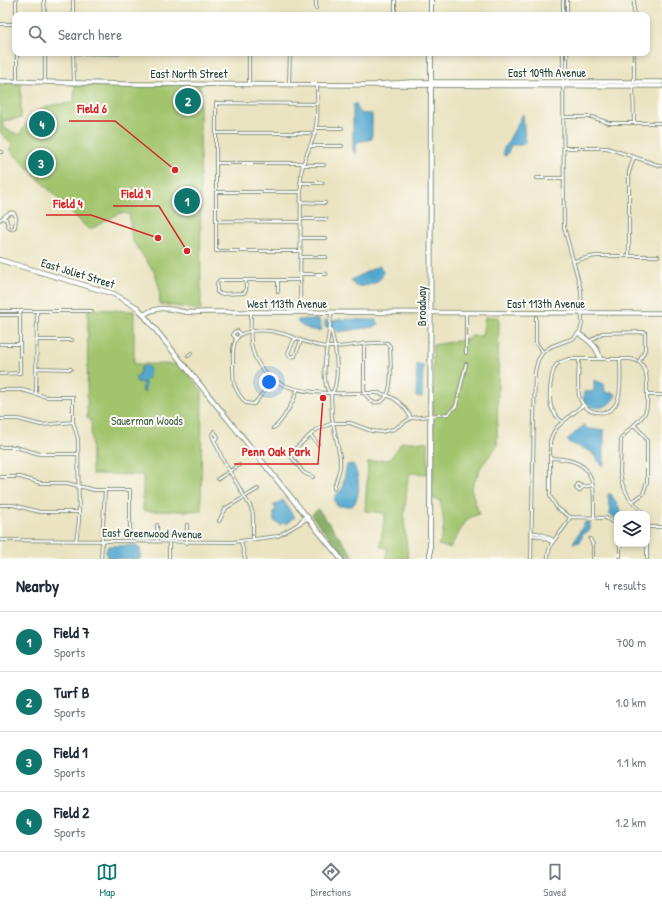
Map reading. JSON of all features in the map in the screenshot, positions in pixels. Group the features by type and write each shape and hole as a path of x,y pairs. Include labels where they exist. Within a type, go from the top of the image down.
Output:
{"main road":[{"path":"431,0 431,12"},
{"name":"Broadway","path":"430,559 431,56"},
{"name":"East Joliet Street","path":"0,260 114,294 132,303 145,314 341,559"}],"street":[{"path":"16,0 16,12"},
{"path":"44,0 44,12"},
{"path":"73,0 73,12"},
{"path":"316,0 316,8"},
{"path":"395,0 395,12"},
{"path":"563,0 563,12"},
{"path":"567,0 567,12"},
{"path":"634,0 634,12"},
{"path":"0,24 12,24"},
{"path":"17,56 17,81"},
{"path":"45,56 45,81"},
{"path":"73,56 74,81"},
{"path":"249,56 249,83"},
{"path":"289,84 290,56"},
{"path":"563,56 565,84"},
{"path":"530,559 535,371 538,360 543,352 552,346 570,341 579,333 582,324 581,290 564,227 564,92 567,56"},
{"path":"634,56 634,122"},
{"name":"East North Street","path":"0,81 74,81 125,84 431,84"},
{"name":"East 109th Avenue","path":"431,84 633,84 662,82"},
{"path":"300,313 300,183 302,164 316,128 317,84"},
{"name":"East 109th Avenue","path":"633,84 662,86"},
{"path":"301,251 216,251 216,103 316,104"},
{"path":"565,116 592,117 610,123 662,123"},
{"path":"316,128 342,128"},
{"path":"216,133 315,133"},
{"path":"310,146 342,146"},
{"path":"564,148 607,148 661,166"},
{"path":"629,256 629,172 634,157"},
{"path":"216,163 324,165"},
{"path":"538,178 564,178"},
{"path":"300,183 324,183"},
{"path":"216,192 300,192"},
{"path":"300,202 325,203"},
{"path":"10,213 14,213 16,217 15,226 12,229 9,228 6,219 1,219 10,213"},
{"path":"216,221 326,219"},
{"path":"300,238 326,238"},
{"path":"574,261 589,257 658,256"},
{"path":"301,257 326,257"},
{"path":"301,274 326,274"},
{"path":"246,280 246,290 244,293 220,294 217,292 218,280 246,280 278,280 301,280"},
{"path":"278,280 278,292"},
{"name":"West 113th Avenue","path":"145,314 163,307 186,312 431,313"},
{"path":"0,311 92,311"},
{"path":"0,374 20,374 20,311"},
{"path":"36,393 37,311"},
{"path":"251,312 252,343 257,360 264,370 274,379 297,390 388,395 401,403 411,418"},
{"path":"331,313 331,328 326,347 326,381 328,390 331,393 333,423 340,457 340,468 334,488"},
{"name":"East 113th Avenue","path":"431,313 662,313"},
{"path":"466,314 466,353"},
{"path":"0,315 20,315"},
{"path":"536,317 536,343 543,352"},
{"path":"331,328 336,347 336,381 334,390 331,393"},
{"path":"236,338 233,336 234,332 238,331 240,334"},
{"path":"274,379 256,403 251,404 245,401 236,390 233,382 233,348 236,338 240,334 251,332 279,333 301,341 326,347 336,347 364,343 386,342 390,346 388,395 382,402 376,402 367,398 364,393 364,343"},
{"path":"590,341 602,333 645,332 645,350 639,362"},
{"path":"579,333 590,341 600,359"},
{"path":"294,338 288,353 290,357 295,356 301,341"},
{"path":"36,340 72,340"},
{"path":"0,344 20,344"},
{"path":"188,356 191,353"},
{"path":"579,359 579,395 583,405 591,411 599,412 606,411 615,406 620,394 620,359"},
{"path":"562,422 553,411 551,403 552,373 558,363 566,360 579,359 620,359 639,362 646,372 647,395 645,412 624,435 620,446 621,479 625,491 641,511"},
{"path":"313,478 304,473 289,454 319,428 333,423 350,423 372,431 380,432 394,429 411,418 444,416 456,406 466,364"},
{"path":"36,368 71,369"},
{"path":"0,390 22,390 47,397 73,397 73,422 78,439 78,512 76,540"},
{"path":"273,428 280,424 293,402 297,390"},
{"path":"647,395 662,395"},
{"path":"583,405 562,422 552,435 549,490 551,499 559,510 570,517 604,518 611,520 614,523"},
{"path":"0,419 18,419 41,425 73,422"},
{"path":"633,502 643,494 647,482 647,441 643,434 634,425"},
{"path":"310,436 318,444"},
{"path":"214,440 230,472 245,496 253,514 253,538"},
{"path":"0,447 15,447 40,454 78,454"},
{"path":"550,458 569,459 580,464 588,473 593,485 594,518"},
{"path":"218,479 230,472 238,464"},
{"path":"0,476 15,477 34,482 62,482 85,489 130,490 130,541"},
{"path":"584,487 593,485"},
{"path":"219,521 226,508 258,489"},
{"path":"101,559 105,490"},
{"path":"0,505 13,505 40,512 78,512"},
{"name":"East Greenwood Avenue","path":"0,540 76,540 169,543 241,541 253,538 278,536 307,517"},
{"path":"548,559 552,541 568,524 570,517"},
{"path":"157,525 157,542"},
{"path":"187,525 187,543"},
{"path":"650,527 662,527"},
{"path":"531,534 552,541"},
{"path":"590,539 593,545 593,559"},
{"path":"241,541 245,559"},
{"path":"169,543 169,559"},
{"path":"620,547 620,559"},
{"path":"647,547 647,559"}],"green space":[{"path":"0,83 21,83 21,118 2,121 4,128 19,135 31,118 41,109 54,105 74,103 75,84 123,86 200,84 201,310 160,304 159,287 155,273 132,240 129,214 120,213 89,230 10,150 13,145 0,132"},
{"name":"Sauerman Woods","path":"88,309 134,311 134,364 180,364 202,391 201,511 143,511 143,475 92,474 91,420 87,418"},
{"path":"485,317 499,317 497,446 481,467 471,489 479,514 467,519 450,548 438,545 443,534 443,517 440,500 433,499 433,345 469,339 469,336 482,336"},
{"path":"402,442 428,442 428,474 411,473 408,478 404,519 408,559 386,559 387,548 380,547 385,513 365,511 368,462 390,459"},
{"path":"318,509 356,559 347,559 311,515"}],"water":[{"path":"356,103 359,113 372,114 372,139 357,142 355,154 353,150 353,105"},
{"path":"523,114 525,143 521,145 511,145 507,155 504,156 503,150"},
{"path":"380,266 383,272 380,279 372,284 355,286 351,280"},
{"path":"341,319 376,320 379,324 374,327 338,332 334,327 325,327 325,320 329,322"},
{"path":"298,320 319,320 322,330 316,331 309,329 297,322"},
{"path":"417,364 423,365 422,397 416,397"},
{"path":"141,367 149,367 150,371 148,378 144,381 146,385 144,393 142,390 143,383 137,382 135,378 139,375"},
{"path":"594,380 604,384 605,392 616,394 612,401 607,405 595,408 585,403 583,398 584,392 594,391"},
{"path":"584,425 588,429 604,430 603,466 590,451 568,442 568,439"},
{"path":"353,464 358,479 357,497 352,506 337,506 334,500 336,495 342,489 347,465"},
{"path":"608,494 611,494 621,511 614,511 614,517 610,515"},
{"path":"283,500 295,518 291,518 290,522 286,524 283,522 281,525 274,521 274,511 277,509 273,506"},
{"path":"585,522 590,522 590,530 583,534 580,542 573,543"},
{"path":"134,545 140,548 140,559 107,558 106,551 108,546"}],"place":[{"name":"Turf B","path":"188,101"},
{"name":"Field 2","path":"42,124"},
{"name":"Field 1","path":"41,163"},
{"name":"Field 6","path":"175,170"},
{"name":"Field 7","path":"187,201"},
{"name":"Field 4","path":"158,238"},
{"name":"Field 9","path":"187,251"},
{"name":"Penn Oak Park","path":"323,398"}]}
